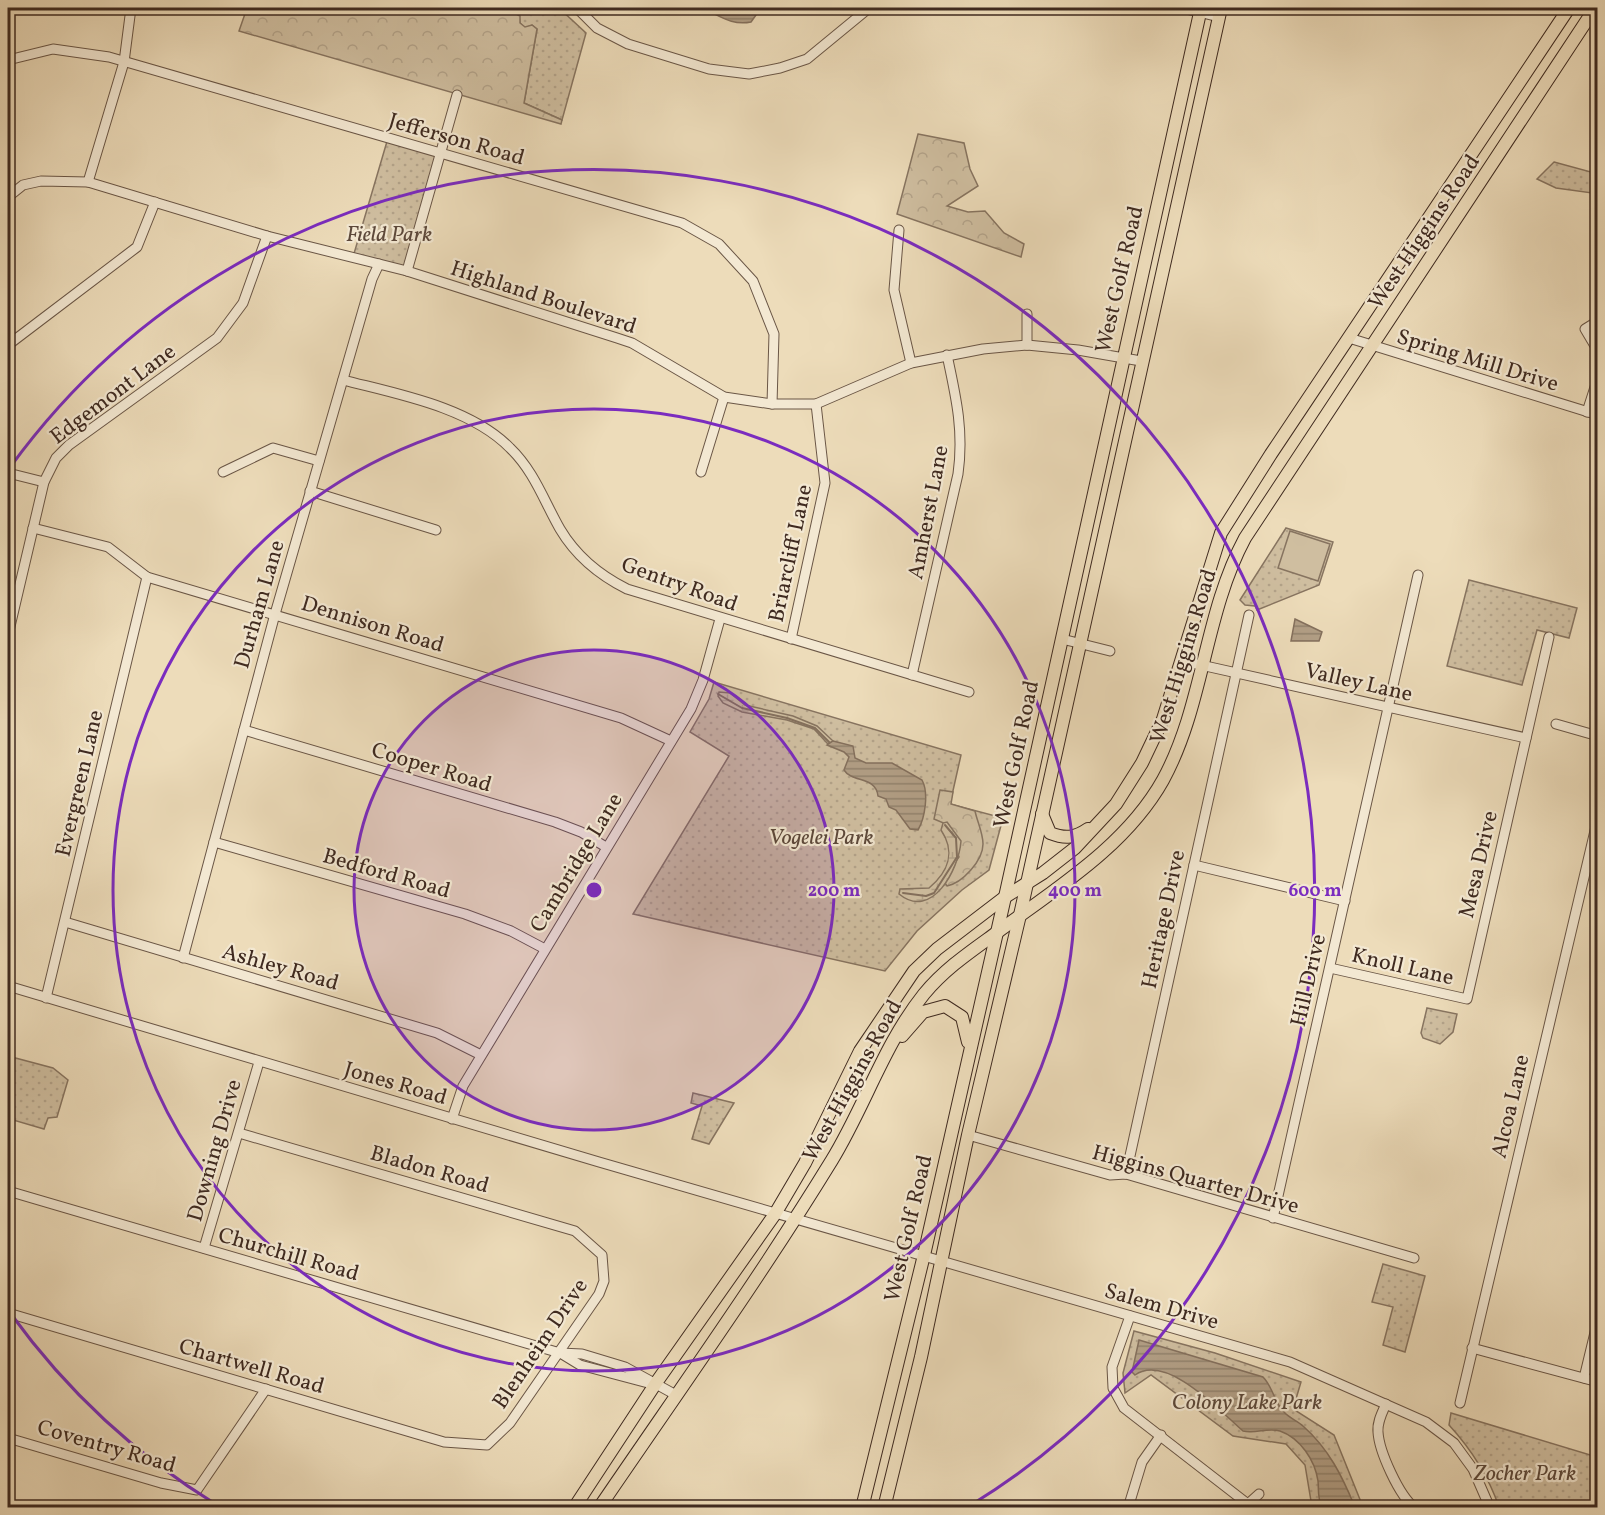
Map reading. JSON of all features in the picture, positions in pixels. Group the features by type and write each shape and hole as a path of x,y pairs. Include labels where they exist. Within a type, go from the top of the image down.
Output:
{"main road":[{"name":"West Higgins Road","path":"574,1508 655,1385 775,1214 805,1163 860,1051 914,971 1005,897 1075,848 1116,804 1142,763 1163,719 1183,661 1221,533 1569,8"},
{"name":"West Higgins Road","path":"599,1508 795,1219 840,1148 898,1029 947,968 1113,844 1136,818 1162,781 1179,744 1226,578 1235,556 1595,8"},
{"name":"West Golf Road","path":"862,1508 924,1255 1005,897 1200,10"},
{"name":"West Golf Road","path":"884,1508 921,1357 968,1135 1020,915 1220,12"},
{"path":"1042,814 1050,833 1066,838 1080,834 1102,820"},
{"path":"885,1055 922,1012 940,1006 950,1007 962,1017 969,1053"}],"street":[{"path":"88,182 124,62 131,8"},
{"path":"577,8 597,28 628,44 710,69 749,74 780,68 807,59 868,8"},
{"path":"1182,8 1220,12"},
{"name":"Jefferson Road","path":"8,60 53,49 81,51 682,223 719,244 753,280 774,334 772,404"},
{"path":"406,271 457,95"},
{"name":"Highland Boulevard","path":"8,197 23,185 41,181 88,182 267,236 406,271 632,343 724,397 772,404 816,404 911,363 1027,345 1078,350 1141,361"},
{"path":"8,345 137,247 155,202"},
{"path":"899,230 894,290 911,363"},
{"name":"Edgemont Lane","path":"8,634 44,482 56,458 69,445 217,338 243,303 267,236"},
{"name":"Durham Lane","path":"183,958 310,491 379,264"},
{"path":"1027,314 1027,345"},
{"path":"1598,321 1585,329 1598,351"},
{"name":"Spring Mill Drive","path":"1349,339 1598,415"},
{"name":"Amherst Lane","path":"912,675 961,451 962,428 947,356"},
{"path":"1587,412 1598,378"},
{"name":"Gentry Road","path":"343,380 448,411 482,425 523,461 569,542 600,573 627,589 720,619 969,692"},
{"path":"701,472 724,397"},
{"name":"Briarcliff Lane","path":"791,639 825,483 816,404"},
{"path":"224,472 273,447 319,461"},
{"path":"8,473 44,482"},
{"path":"310,491 436,530"},
{"name":"Dennison Road","path":"33,528 100,544 115,552 147,577 621,718 671,741"},
{"name":"Hill Drive","path":"1273,1218 1418,575"},
{"name":"Evergreen Lane","path":"46,998 147,577"},
{"name":"Heritage Drive","path":"1126,1174 1249,615"},
{"name":"Cambridge Lane","path":"452,1119 463,1086 699,691 720,619"},
{"name":"Mesa Drive","path":"1467,999 1549,637"},
{"path":"1062,639 1110,651"},
{"name":"Valley Lane","path":"1183,661 1526,738"},
{"path":"1556,724 1598,736"},
{"name":"Cooper Road","path":"244,730 561,825 606,847"},
{"name":"Alcoa Lane","path":"1460,1403 1598,818"},
{"name":"Bedford Road","path":"214,842 465,914 511,931 545,949"},
{"path":"1194,866 1345,901"},
{"name":"Ashley Road","path":"65,922 437,1033 482,1055"},
{"name":"Knoll Lane","path":"1330,968 1467,999"},
{"name":"Jones Road","path":"8,986 775,1214"},
{"name":"Downing Drive","path":"204,1248 259,1062"},
{"name":"Bladon Road","path":"238,1133 575,1231 602,1255"},
{"name":"Higgins Quarter Drive","path":"968,1135 1102,1173 1126,1174 1414,1258"},
{"name":"Churchill Road","path":"8,1191 560,1353 580,1365 655,1385 676,1395"},
{"name":"Salem Drive","path":"775,1214 942,1260 1290,1362 1426,1422 1454,1443 1473,1469 1487,1507"},
{"name":"Blenheim Drive","path":"487,1445 510,1423 599,1294 604,1281 602,1255"},
{"name":"Chartwell Road","path":"8,1313 444,1442 487,1445"},
{"path":"1130,1316 1112,1367 1113,1388 1124,1408 1251,1505 1258,1494"},
{"path":"1584,1378 1598,1320"},
{"path":"1472,1347 1598,1382"},
{"name":"Coventry Road","path":"8,1438 161,1483 197,1490 266,1389"},
{"path":"1386,1404 1378,1425 1379,1438 1398,1490 1415,1508"},
{"path":"1128,1508 1142,1462 1161,1435"}],"green space":[{"path":"247,8 504,8 520,16 520,23 525,27 532,25 537,29 524,103 562,120 561,124 239,31"},
{"path":"504,8 559,8 586,33 562,120 524,103 537,29 532,25 525,28 520,23 519,16"},
{"path":"918,134 964,143 970,169 978,186 947,206 968,212 985,211 1004,233 1024,244 1021,257 897,214"},
{"name":"Field Park","path":"388,138 439,154 407,271 353,257"},
{"path":"1554,162 1591,172 1592,193 1556,188 1537,179"},
{"path":"1286,528 1333,542 1319,585 1257,610 1255,606 1245,605 1240,600"},
{"path":"1290,531 1330,544 1318,581 1278,568"},
{"path":"1469,580 1577,608 1569,638 1537,630 1522,685 1447,666"},
{"name":"Vogelei Park","path":"714,682 961,755 950,804 1003,818 989,870 962,890 917,931 885,971 633,914 729,756 690,732 709,699"},
{"path":"719,692 730,693 745,705 793,716 817,726 833,741 828,744 814,729 787,720 742,712 723,703 718,696"},
{"path":"940,790 953,792 951,804 975,811 983,840 982,851 976,864 959,881 947,886 943,880 959,857 946,824 934,819"},
{"path":"947,822 961,841 955,865 942,888 933,896 922,901 911,901 899,894 900,889 929,888 945,868 949,854 946,838 941,830 943,823"},
{"path":"1427,1008 1457,1014 1453,1032 1440,1044 1423,1038 1421,1033"},
{"path":"8,1056 53,1068 68,1080 57,1117 48,1118 44,1129 13,1120 8,1112"},
{"path":"693,1093 734,1103 709,1144 692,1139 702,1106 691,1103"},
{"path":"1383,1264 1425,1276 1405,1352 1383,1345 1393,1307 1372,1302"},
{"name":"Colony Lake Park","path":"1134,1331 1215,1353 1301,1382 1293,1409 1334,1435 1363,1507 1312,1507 1305,1465 1286,1444 1233,1436 1151,1375 1125,1393 1123,1373"},
{"name":"Zocher Park","path":"1451,1413 1597,1457 1597,1507 1499,1507 1478,1463 1449,1425"}],"shaded area":[{"path":"702,8 761,8 751,22 744,23 725,19"},
{"path":"1295,619 1322,632 1319,641 1291,641"},
{"path":"833,741 853,746 855,758 866,763 892,763 922,780 925,805 923,819 918,830 910,829 896,810 889,807 886,799 878,796 873,785 852,777 844,770 849,757 844,752 827,745"},
{"path":"1139,1340 1263,1377 1286,1414 1301,1424 1320,1444 1340,1474 1355,1507 1322,1507 1314,1465 1300,1444 1287,1434 1275,1430 1243,1431 1207,1399 1177,1378 1148,1370 1135,1375 1132,1372"}],"waterway":[{"path":"718,694 742,708 787,718 815,728 829,742"},
{"path":"903,893 926,896 934,893 957,857 956,838 945,825"}]}
